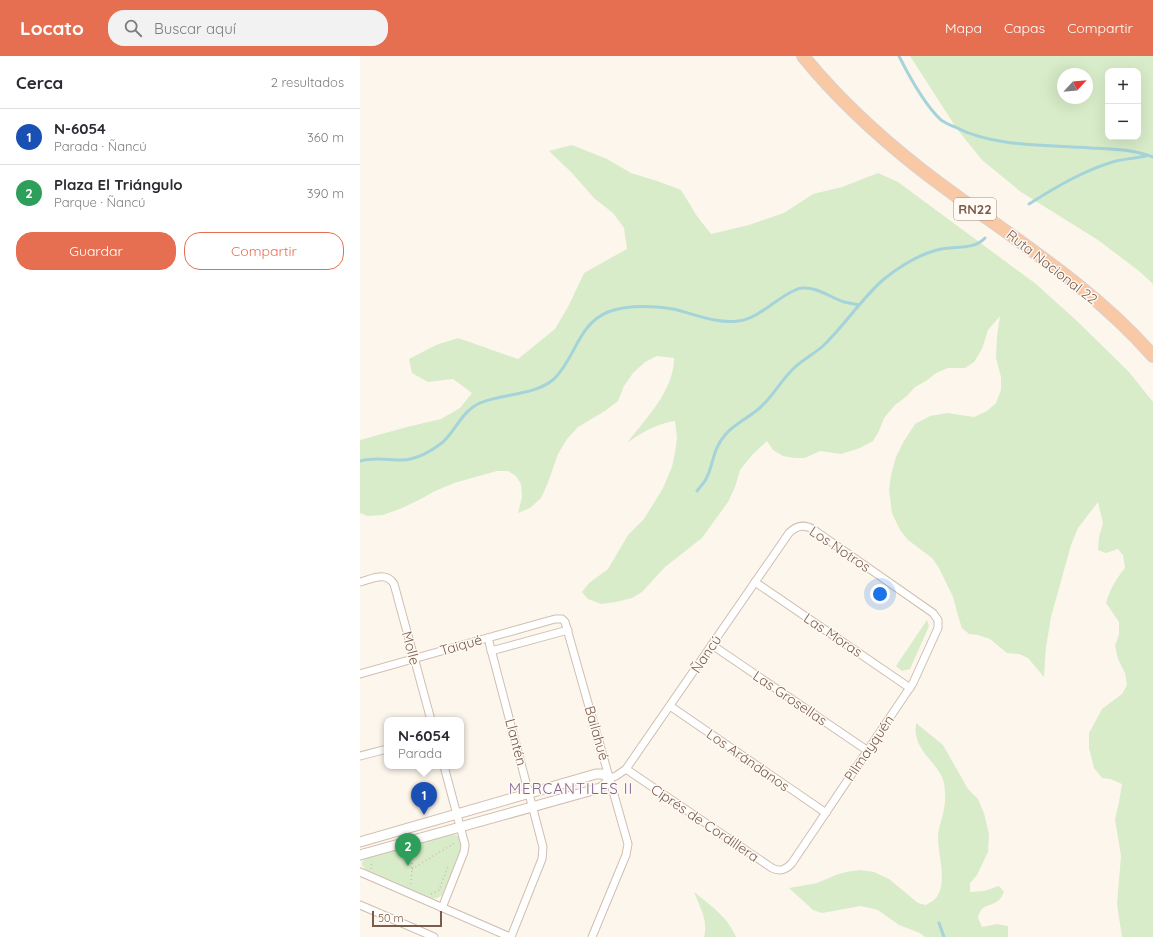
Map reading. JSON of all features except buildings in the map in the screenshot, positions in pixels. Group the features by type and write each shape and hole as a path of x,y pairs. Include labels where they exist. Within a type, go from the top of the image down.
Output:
{"highway":[{"name":"Ruta Nacional 22","path":"803,56 830,88 886,141 931,177 1046,260 1112,315 1153,356"}],"street":[{"name":"Ñancú","path":"360,855 602,787 610,778 622,773 626,770 789,533 799,526"},
{"name":"Los Notros","path":"799,526 807,526 814,530 933,613 938,620"},
{"name":"Molle","path":"360,582 382,576 388,577 394,584 430,717"},
{"name":"Las Moras","path":"755,582 910,688"},
{"name":"Taiqué","path":"360,674 555,619 562,619"},
{"name":"Bailahué","path":"562,619 568,630 626,833 628,848 592,937"},
{"name":"Pilmayquén","path":"786,869 792,863 910,688 919,672 938,628 938,620"},
{"name":"Taiqué","path":"491,651 568,630"},
{"name":"Llantén","path":"488,638 544,851 510,937"},
{"name":"Las Grosellas","path":"712,645 868,750"},
{"name":"Los Arándanos","path":"670,706 826,813"},
{"path":"360,756 384,750"},
{"path":"442,908 464,850 465,843 445,769"},
{"name":"Ciprés de Cordillera","path":"626,770 772,868 781,870 786,869"},
{"path":"360,842 599,774 610,778"},
{"path":"360,872 510,937"},
{"path":"360,905 434,937"}],"path":[{"path":"412,869 457,842 453,840"},
{"path":"410,886 413,850"},
{"path":"371,872 372,857"},
{"path":"372,862 378,860"},
{"path":"430,894 439,890 450,863"}],"green space":[{"path":"910,56 1153,56 1153,284 1139,271 1098,240 1021,192 982,160 957,129"},
{"path":"572,145 607,159 631,173 681,190 697,216 711,234 749,225 784,213 813,194 842,187 878,173 898,182 1036,284 1077,321 1129,372 1153,402 1153,937 1122,937 1117,904 1121,856 1115,819 1122,784 1110,779 1102,778 1094,768 1089,748 1089,733 1102,709 1122,694 1127,685 1125,673 1118,659 1115,646 1119,634 1119,622 1106,603 1109,593 1125,568 1123,555 1118,549 1106,553 1098,550 1099,537 1103,523 1098,502 1078,528 1071,545 1051,617 1046,647 1044,677 1028,658 1019,654 1007,653 990,639 969,634 962,628 953,597 939,568 932,558 908,540 900,530 892,513 889,490 891,475 896,457 915,424 930,416 947,413 974,417 987,411 996,403 1001,390 1001,377 996,358 1000,316 988,330 982,349 974,362 965,368 948,368 936,373 915,387 907,396 895,405 884,418 873,441 860,448 841,454 820,451 805,458 795,458 783,456 773,450 767,441 753,454 740,470 735,487 728,502 702,538 665,567 642,592 632,598 601,604 588,599 582,592 589,583 608,569 628,535 644,519 663,488 672,467 677,438 675,421 661,424 650,429 627,443 658,404 669,382 673,370 674,358 657,356 645,362 633,373 624,386 618,401 605,411 578,427 567,439 558,454 541,498 530,508 518,513 522,497 521,484 516,476 508,471 497,471 454,483 402,508 383,515 368,516 360,513 360,440 441,419 460,408 472,393 453,379 428,382 412,373 409,359 436,345 458,338 518,359 555,329 569,305 584,273 627,249 624,228 613,213 594,198 571,172 549,151"},
{"path":"927,620 929,626 910,669 902,671 896,666"},
{"path":"916,723 943,745 968,789 978,799 984,813 989,834 988,852 977,875 970,883 970,892 984,891 999,886 1004,892 1001,897 996,902 984,907 978,918 982,927 997,924 1008,926 1008,937 925,937 920,933 899,925 878,910 861,906 822,913 813,910 789,888 817,883 836,875 860,870 874,872 889,879 918,903 926,905 937,897 942,880 938,838 945,805 944,783 942,777 918,742"},
{"path":"454,834 460,838 461,849 442,895 438,898 431,899 366,870 362,865 362,862 366,858"},
{"path":"694,892 723,917 736,937 704,937 704,920 701,908"}],"waterway":[{"path":"899,56 917,90 941,120 970,134 1003,142 1122,150 1138,152 1153,157"},
{"path":"1029,204 1060,185 1093,169 1116,161 1146,156"},
{"path":"697,491 706,479 715,452 728,431 761,407 789,373 823,346 884,279 902,266 930,252 975,245 985,238"},
{"path":"360,461 376,459 407,460 418,457 429,452 443,442 468,411 474,406 498,397 537,389 546,385 561,371 583,333 598,318 608,312 632,307 657,307 673,309 714,320 730,322 745,320 752,317 791,292 802,288 813,289 844,302 859,305"},
{"path":"939,923 944,937"}],"place":[{"name":"N-6054","path":"424,815"},
{"name":"Plaza El Triángulo","path":"408,866"}],"district":[{"name":"MERCANTILES II","path":"571,788"}]}
